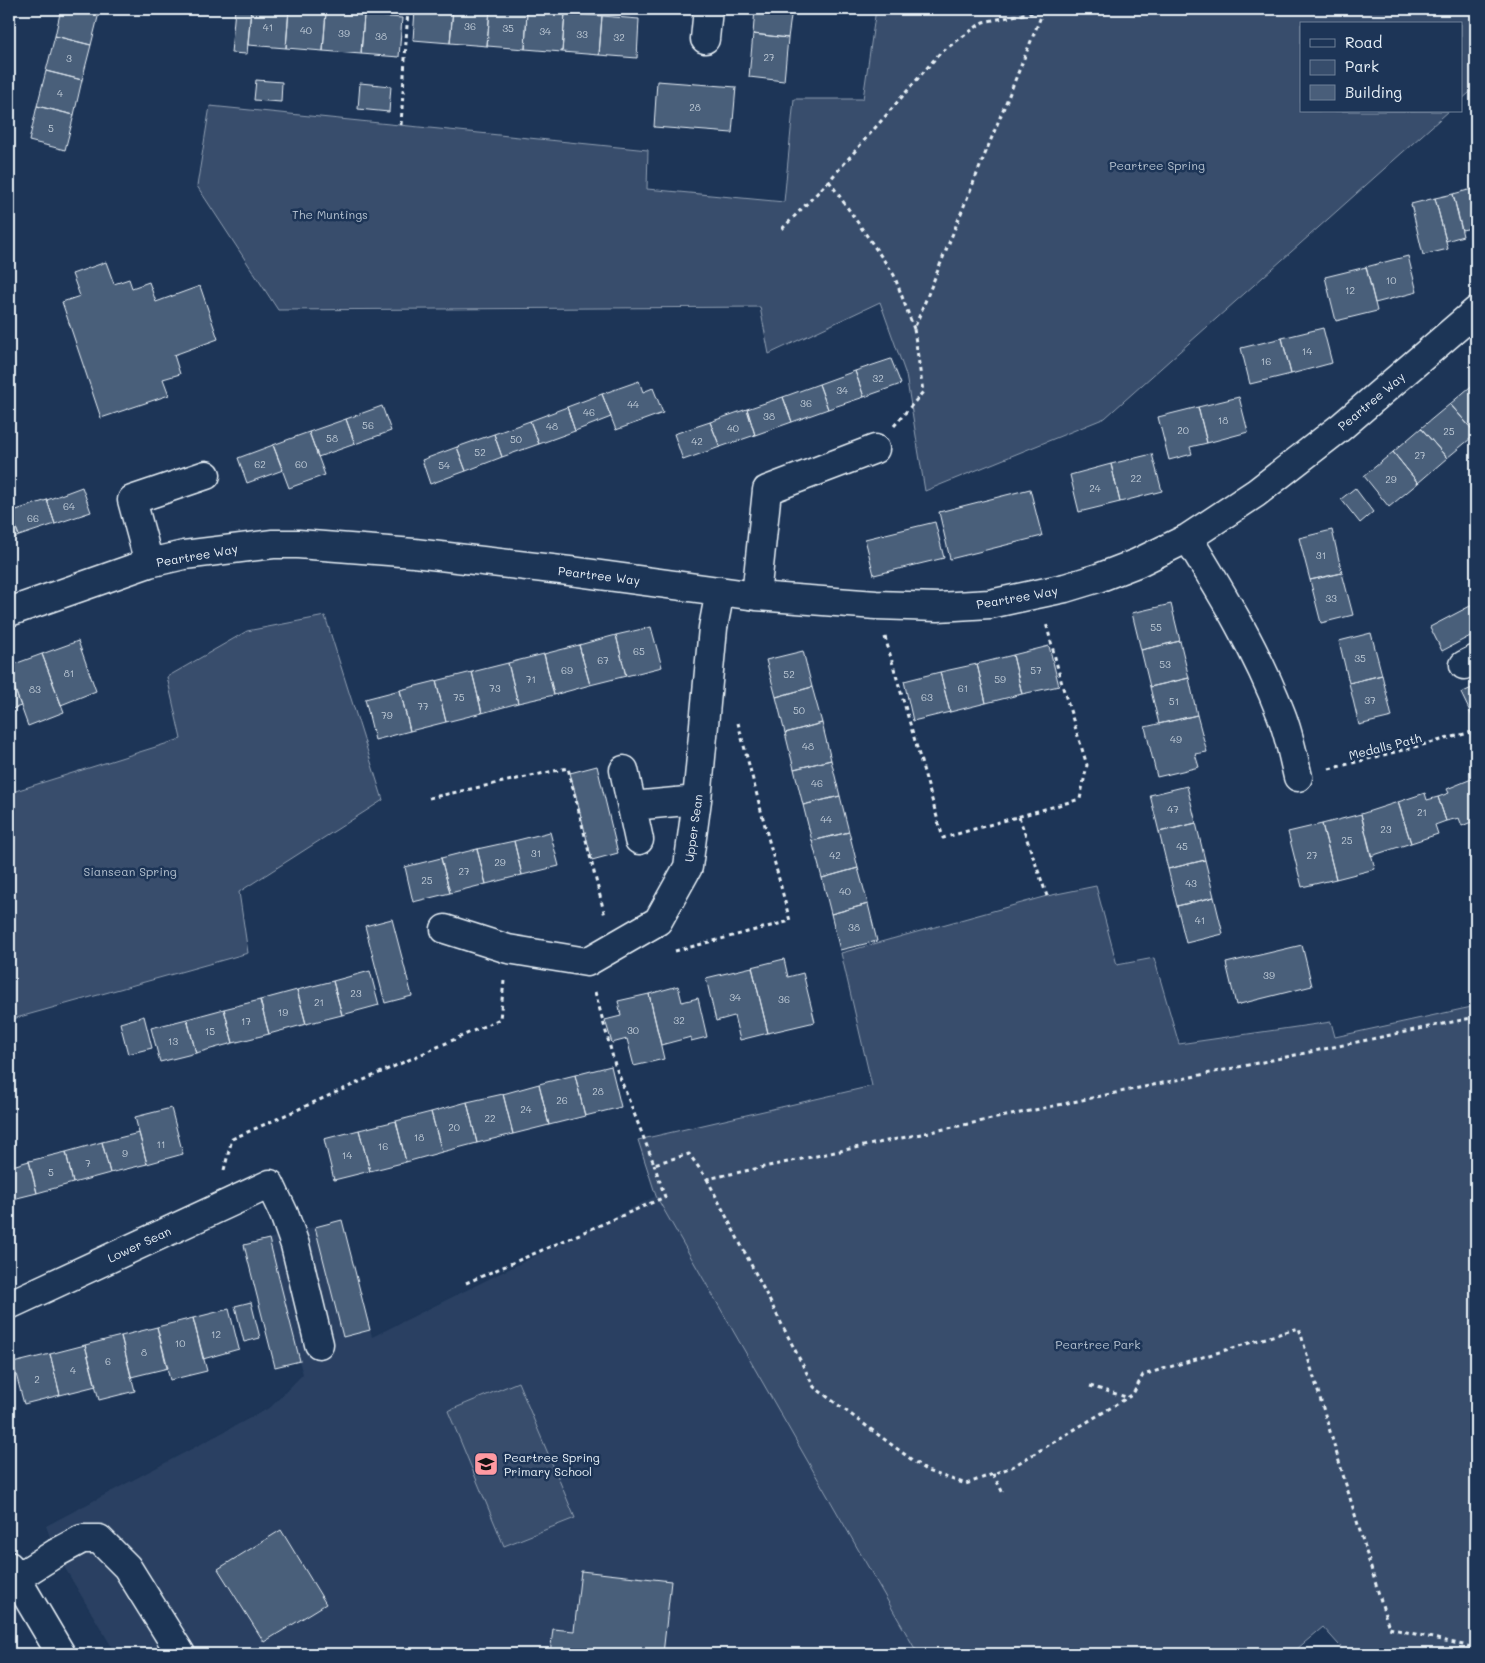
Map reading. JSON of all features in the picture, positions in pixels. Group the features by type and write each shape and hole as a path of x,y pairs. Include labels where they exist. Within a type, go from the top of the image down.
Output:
{"street":[{"path":"705,39 708,9"},
{"name":"Peartree Way","path":"9,612 149,563 184,555 273,544 298,544 414,553 756,596 876,605 938,607 990,604 1098,578 1137,563 1188,538 1256,494 1341,427 1476,311"},
{"path":"756,596 767,490 875,449"},
{"path":"149,563 132,500 206,476"},
{"path":"1188,538 1243,629 1263,670 1282,716 1298,777"},
{"name":"Upper Sean","path":"587,962 658,922 688,867 697,800 713,628 720,591"},
{"path":"624,770 639,840"},
{"path":"632,806 697,800"},
{"path":"445,929 508,949 587,962"},
{"name":"Lower Sean","path":"9,1305 270,1184 284,1214 295,1245 319,1344"},
{"path":"61,1654 12,1573 82,1539 99,1539 127,1568 181,1654"}],"path":[{"path":"401,125 408,9"},
{"path":"782,229 829,181 940,52 983,22 1044,9"},
{"path":"914,329 1044,9"},
{"path":"9,11 14,19 9,41"},
{"path":"829,181 894,275 914,329 923,392 875,449"},
{"path":"876,605 943,838 1019,818 1080,798 1087,765 1037,594"},
{"path":"666,953 790,921 738,722"},
{"name":"Medalls Path","path":"1298,777 1476,731"},
{"path":"429,798 568,768 613,947"},
{"path":"1019,818 1047,896"},
{"path":"215,1209 232,1139 500,1019 508,949"},
{"path":"466,1283 665,1197 615,1065 587,962"},
{"path":"707,1179 1476,1017"},
{"path":"654,1164 689,1154 707,1179 814,1387 927,1472 966,1484 1012,1467 1127,1398 1133,1394 1143,1375 1299,1328 1390,1628 1476,1648"},
{"path":"1090,1386 1127,1398"},
{"path":"993,1474 1004,1495"}],"shaded area":[{"name":"Peartree Spring Primary School","path":"656,1196 918,1654 116,1654 56,1553 46,1526 271,1407 303,1374 299,1361 275,1367 244,1245 342,1220 372,1337"}],"green space":[{"path":"876,9 1476,9 1476,87 1462,99 1462,22 1300,22 1300,112 1448,112 1105,418 925,491 906,375 880,302 769,354 760,307 278,310 197,186 210,106 648,150 647,189 784,202 794,99 863,99"},
{"name":"Siansean Spring","path":"325,616 383,800 239,892 248,953 9,1020 9,793 181,739 167,677 247,631"},
{"name":"Peartree Park","path":"1096,886 1117,965 1154,958 1179,1044 1331,1022 1335,1037 1476,1006 1476,1654 1347,1654 1323,1627 1291,1654 918,1654 656,1196 638,1140 872,1086 841,953 1047,896"},
{"path":"518,1382 575,1518 504,1546 448,1411"}],"building":[{"path":"61,9 100,9 91,45 55,36"},
{"path":"235,9 251,9 247,54 231,53"},
{"path":"251,9 289,9 286,48 248,45"},
{"path":"289,9 326,12 323,51 286,48"},
{"path":"415,9 453,9 450,43 413,40"},
{"path":"453,9 490,9 487,46 450,43"},
{"path":"490,9 527,11 525,49 487,46"},
{"path":"755,9 792,9 788,38 753,34"},
{"path":"527,11 565,13 562,52 525,49"},
{"path":"326,12 364,15 361,54 323,51"},
{"path":"565,13 602,16 599,55 562,52"},
{"path":"364,15 402,18 399,57 361,54"},
{"path":"602,16 639,19 637,58 599,55"},
{"path":"753,34 788,38 784,81 749,77"},
{"path":"55,36 91,45 82,80 46,71"},
{"path":"46,71 82,80 74,115 37,106"},
{"path":"256,80 282,82 281,102 254,100"},
{"path":"657,81 736,87 732,133 654,127"},
{"path":"360,83 391,86 389,112 358,109"},
{"path":"37,106 74,115 65,150 29,141"},
{"path":"1476,188 1476,227 1462,230 1453,194"},
{"path":"1453,194 1463,236 1446,241 1435,198"},
{"path":"1435,198 1448,249 1423,255 1411,204"},
{"path":"1408,256 1417,292 1375,303 1366,267"},
{"path":"106,262 114,284 129,279 132,288 149,282 156,302 200,286 218,339 174,355 180,374 163,379 169,395 101,418 62,302 80,296 72,274"},
{"path":"1366,267 1377,311 1336,321 1325,277"},
{"path":"1323,328 1332,363 1291,374 1282,338"},
{"path":"1282,338 1291,374 1250,384 1241,348"},
{"path":"891,359 901,384 864,397 855,371"},
{"path":"855,371 864,397 828,409 819,384"},
{"path":"639,381 643,392 653,388 663,413 616,430 602,394"},
{"path":"1476,382 1476,434 1450,404"},
{"path":"819,384 828,409 792,422 783,397"},
{"path":"602,394 611,417 575,431 567,407"},
{"path":"783,397 792,422 755,435 747,409"},
{"path":"1239,397 1248,432 1207,443 1198,407"},
{"path":"1450,404 1476,434 1447,458 1421,428"},
{"path":"382,406 391,431 355,444 346,419"},
{"path":"567,407 575,431 539,444 530,421"},
{"path":"1198,407 1207,443 1190,447 1192,454 1169,460 1158,417"},
{"path":"747,409 755,435 720,447 710,422"},
{"path":"346,419 355,444 318,457 309,432"},
{"path":"530,421 539,444 502,457 494,434"},
{"path":"710,422 720,447 683,460 674,434"},
{"path":"1421,428 1447,458 1418,483 1393,452"},
{"path":"309,432 325,475 289,488 273,445"},
{"path":"494,434 502,457 466,471 457,447"},
{"path":"273,445 283,470 247,483 238,458"},
{"path":"457,447 466,471 430,484 422,460"},
{"path":"1393,452 1418,483 1389,507 1364,476"},
{"path":"1152,454 1162,491 1120,502 1111,464"},
{"path":"1111,464 1120,502 1079,512 1070,475"},
{"path":"82,487 91,512 55,524 47,500"},
{"path":"1355,488 1373,512 1360,523 1341,499"},
{"path":"1030,489 1042,536 950,559 939,512"},
{"path":"47,500 55,524 19,536 10,512"},
{"path":"9,513 19,536 9,540"},
{"path":"935,522 944,558 874,575 865,539"},
{"path":"1332,530 1342,573 1310,580 1299,538"},
{"path":"1342,573 1353,615 1321,623 1310,580"},
{"path":"1476,603 1476,633 1442,651 1430,627"},
{"path":"1171,604 1180,641 1141,650 1132,613"},
{"path":"651,627 662,667 626,676 616,635"},
{"path":"1371,633 1382,675 1349,683 1339,641"},
{"path":"616,635 626,676 590,685 579,645"},
{"path":"78,641 96,691 61,705 42,654"},
{"path":"1180,641 1189,678 1150,687 1141,650"},
{"path":"579,645 590,685 554,695 544,654"},
{"path":"1049,646 1059,686 1022,694 1013,655"},
{"path":"803,651 812,687 776,697 766,660"},
{"path":"42,654 64,712 28,726 9,673 9,666"},
{"path":"544,654 554,695 518,703 508,663"},
{"path":"1013,655 1022,694 986,703 977,664"},
{"path":"508,663 518,703 482,713 472,672"},
{"path":"977,664 986,703 950,712 940,672"},
{"path":"472,672 482,713 446,722 436,681"},
{"path":"940,672 950,712 913,721 904,681"},
{"path":"9,673 21,706 9,710"},
{"path":"1382,675 1392,717 1359,725 1349,683"},
{"path":"1189,678 1197,715 1159,724 1150,687"},
{"path":"436,681 446,722 410,731 400,690"},
{"path":"1476,686 1476,719 1474,720 1461,693"},
{"path":"812,687 822,723 785,733 776,697"},
{"path":"400,690 410,731 375,740 365,699"},
{"path":"1197,715 1207,752 1195,754 1199,767 1157,777 1145,727"},
{"path":"822,723 831,760 794,769 785,733"},
{"path":"831,760 840,796 803,805 794,769"},
{"path":"597,766 618,853 592,860 570,773"},
{"path":"1474,778 1476,784 1476,820 1462,826 1459,818 1446,821 1438,797 1449,793 1447,789"},
{"path":"1187,786 1196,823 1159,832 1150,795"},
{"path":"1425,793 1427,800 1438,797 1446,821 1435,825 1438,834 1411,843 1398,802"},
{"path":"840,796 849,832 812,841 803,805"},
{"path":"1398,802 1411,843 1371,856 1361,814"},
{"path":"1361,814 1375,869 1336,879 1322,824"},
{"path":"1196,823 1205,860 1168,869 1159,832"},
{"path":"1322,824 1336,879 1302,887 1288,832"},
{"path":"550,832 559,866 522,875 514,841"},
{"path":"849,832 858,868 822,878 812,841"},
{"path":"514,841 522,875 486,884 477,849"},
{"path":"477,849 486,884 450,893 441,858"},
{"path":"441,858 450,893 413,902 405,867"},
{"path":"1205,860 1214,897 1177,906 1168,869"},
{"path":"858,868 868,904 831,914 822,878"},
{"path":"1214,897 1223,934 1186,943 1177,906"},
{"path":"868,904 877,941 840,950 831,914"},
{"path":"392,919 412,996 385,1003 365,926"},
{"path":"1302,945 1312,986 1236,1005 1226,963"},
{"path":"784,959 788,977 803,973 815,1022 768,1033 752,967"},
{"path":"752,967 768,1033 740,1040 734,1016 716,1021 706,978"},
{"path":"370,971 379,1005 342,1015 333,981"},
{"path":"333,981 342,1015 306,1024 297,990"},
{"path":"678,986 682,1002 698,998 707,1037 691,1041 691,1037 661,1045 649,994"},
{"path":"297,990 306,1024 269,1034 260,1000"},
{"path":"649,994 664,1059 634,1066 627,1039 612,1043 605,1020 621,1016 618,1001"},
{"path":"260,1000 269,1034 233,1043 224,1009"},
{"path":"224,1009 233,1043 196,1053 187,1019"},
{"path":"144,1016 152,1048 128,1054 120,1023"},
{"path":"187,1019 196,1053 160,1062 151,1028"},
{"path":"611,1066 621,1107 585,1116 575,1075"},
{"path":"575,1075 585,1116 549,1125 539,1084"},
{"path":"539,1084 549,1125 513,1134 503,1094"},
{"path":"503,1094 513,1134 477,1143 467,1102"},
{"path":"467,1102 477,1143 442,1152 431,1112"},
{"path":"171,1108 183,1154 147,1164 135,1117"},
{"path":"431,1112 442,1152 406,1162 396,1121"},
{"path":"396,1121 406,1162 370,1171 359,1130"},
{"path":"359,1130 370,1171 334,1180 324,1139"},
{"path":"139,1133 147,1164 110,1173 102,1142"},
{"path":"102,1142 110,1173 73,1183 66,1152"},
{"path":"66,1152 73,1183 37,1193 29,1161"},
{"path":"29,1161 37,1193 9,1200 9,1167"},
{"path":"342,1220 370,1330 343,1337 315,1227"},
{"path":"269,1239 300,1361 275,1367 244,1245"},
{"path":"251,1302 260,1338 244,1342 235,1306"},
{"path":"229,1309 239,1349 203,1359 193,1318"},
{"path":"193,1318 207,1371 170,1380 157,1327"},
{"path":"157,1327 168,1368 131,1377 121,1336"},
{"path":"121,1336 135,1391 99,1400 85,1345"},
{"path":"85,1345 96,1386 60,1395 50,1354"},
{"path":"50,1354 60,1395 24,1404 13,1363"},
{"path":"281,1530 326,1604 264,1642 218,1569"},
{"path":"581,1571 671,1581 663,1654 550,1654 553,1629 574,1631"}],"place":[{"name":"Peartree Spring Primary School","path":"486,1464"}],"park label":[{"name":"Peartree Spring","path":"1157,165"},
{"name":"The Muntings","path":"330,214"}]}
